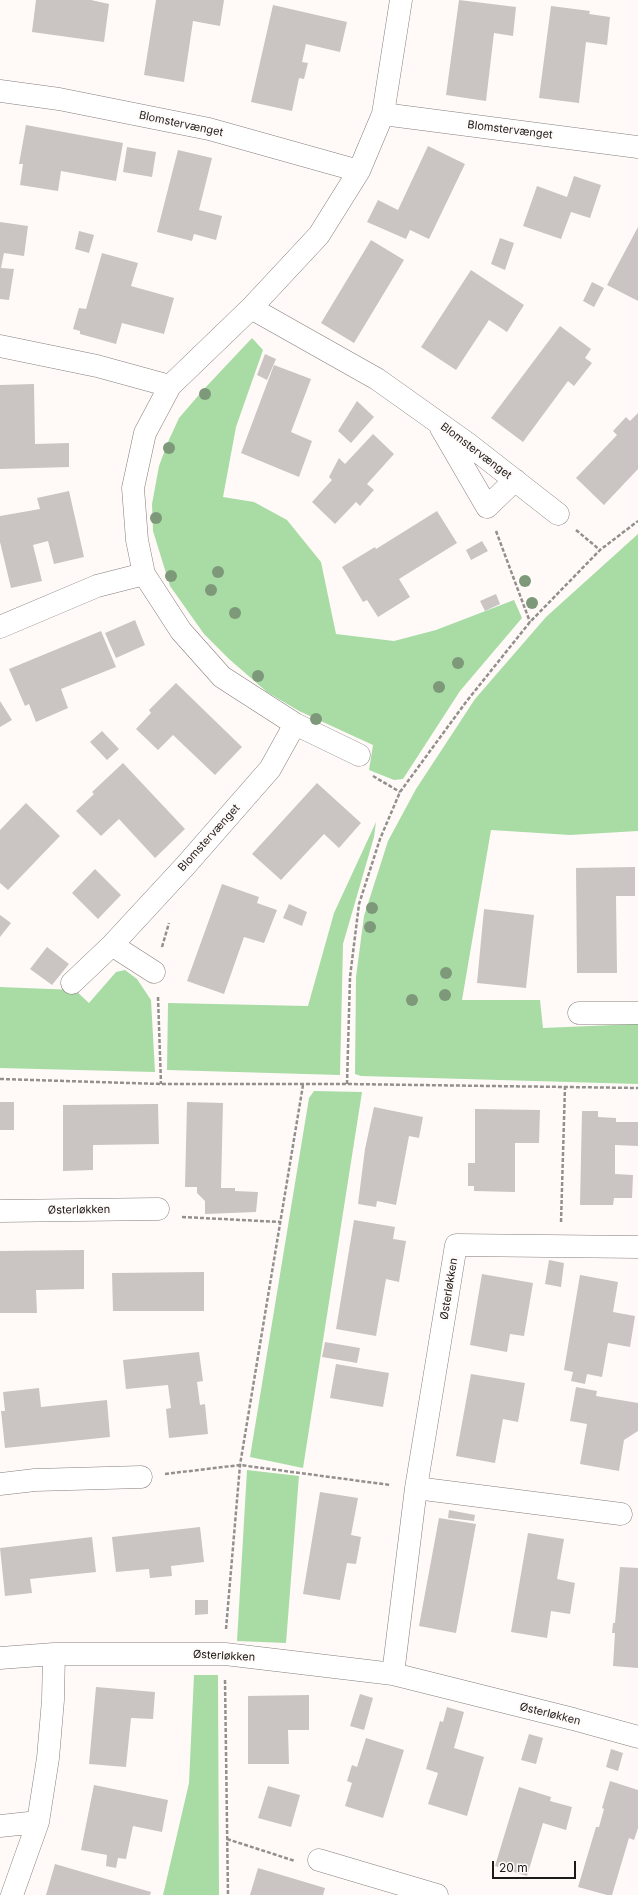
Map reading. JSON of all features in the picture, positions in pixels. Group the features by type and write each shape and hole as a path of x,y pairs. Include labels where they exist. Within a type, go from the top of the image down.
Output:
{"street":[{"path":"359,755 295,724 222,677 181,631 144,574 137,540 133,488 145,433 170,386 251,308 319,235 359,171 383,114 401,0"},
{"name":"Blomstervænget","path":"0,91 59,99 209,129 359,171"},
{"name":"Blomstervænget","path":"383,114 638,147"},
{"name":"Blomstervænget","path":"251,308 377,379 438,422 558,514"},
{"path":"0,346 97,366 170,386"},
{"name":"Blomstervænget","path":"438,422 487,507 515,480"},
{"path":"0,627 97,586 144,574"},
{"name":"Blomstervænget","path":"72,984 112,945 186,865 270,769 295,724"},
{"path":"112,945 154,972"},
{"path":"580,1013 638,1013"},
{"name":"Østerløkken","path":"0,1212 158,1209"},
{"name":"Østerløkken","path":"393,1674 416,1488 456,1245 638,1247"},
{"path":"0,1484 35,1480 141,1477"},
{"path":"416,1488 621,1514"},
{"path":"12,1895 38,1822 48,1758 53,1700 54,1654"},
{"name":"Østerløkken","path":"0,1658 54,1654 225,1654 393,1674 573,1719 638,1737"},
{"path":"0,1826 38,1822"},
{"path":"318,1860 437,1895"}],"path":[{"path":"487,507 530,622"},
{"path":"558,514 600,550"},
{"path":"347,1084 350,977 359,904 380,839 400,792 466,702 530,622 600,550 638,520"},
{"path":"359,755 365,771 400,792"},
{"path":"0,1079 161,1084 347,1084 638,1088"},
{"path":"228,1895 225,1654 240,1465 303,1084"},
{"path":"560,1246 564,1086"},
{"path":"158,1209 172,1217 281,1222"},
{"path":"141,1477 240,1465 416,1488"},
{"path":"227,1839 313,1868 318,1860"}],"green space":[{"path":"252,338 263,350 236,427 223,497 254,502 287,520 321,562 336,634 394,641 436,630 514,600 522,618 460,691 403,779 394,780 369,770 373,745 299,711 267,692 229,659 204,634 170,586 153,531 152,504 159,466 179,418"},
{"path":"638,534 638,831 570,835 491,830 462,1000 540,1000 543,1028 638,1024 638,1084 361,1076 355,1074 356,977 364,916 388,841 416,789 475,699 546,617"},
{"path":"376,822 374,837 343,944 340,1075 167,1070 168,1003 308,1006 334,913"},
{"path":"125,970 137,979 151,1000 155,1072 0,1068 0,987 75,990 89,1003 116,972"},
{"path":"314,1091 362,1092 303,1468 250,1457 309,1098"},
{"path":"247,1470 299,1476 286,1643 237,1641"},
{"path":"194,1675 218,1675 219,1895 163,1895 189,1783"}],"building":[{"path":"36,0 91,0 109,4 104,42 32,32"},
{"path":"156,0 224,0 220,26 193,21 184,82 144,75"},
{"path":"459,0 516,7 513,36 494,33 486,101 446,95"},
{"path":"273,5 347,22 340,52 306,44 302,62 308,63 304,79 299,78 292,111 251,102"},
{"path":"551,6 590,11 589,14 610,17 607,45 586,42 579,103 539,98"},
{"path":"26,125 123,143 116,181 61,171 58,191 20,185 23,164 19,164"},
{"path":"428,146 465,164 429,239 410,230 406,239 367,222 378,200 398,210"},
{"path":"127,147 156,152 152,177 123,172"},
{"path":"178,150 212,158 199,210 222,216 216,240 194,234 192,241 157,232"},
{"path":"574,176 601,185 590,218 571,212 561,239 523,226 537,186 567,197"},
{"path":"0,222 28,226 24,256 4,253 1,268 14,269 9,300 0,299"},
{"path":"638,227 638,301 607,285"},
{"path":"79,231 94,235 89,253 75,249"},
{"path":"500,238 514,243 505,270 491,264"},
{"path":"371,240 404,260 354,343 321,323"},
{"path":"102,253 138,263 131,286 174,298 164,334 122,323 116,344 80,334 80,331 73,329 79,308 86,309"},
{"path":"471,270 524,305 507,332 489,320 456,370 421,347"},
{"path":"592,282 604,288 594,307 583,301"},
{"path":"560,326 591,349 585,358 592,363 574,386 568,381 523,442 491,418"},
{"path":"265,354 276,359 267,380 257,375"},
{"path":"274,365 311,379 291,432 312,441 299,477 241,453"},
{"path":"34,384 35,444 69,443 69,467 0,469 0,385"},
{"path":"357,401 374,417 351,443 338,431"},
{"path":"638,413 638,469 604,505 576,478 617,435 613,431 626,417 630,421"},
{"path":"373,434 394,454 367,484 374,490 360,506 356,502 335,524 312,502 332,480 329,477 339,458 345,464"},
{"path":"69,491 84,557 54,564 48,541 33,545 42,581 11,588 0,542 0,516 40,509 37,498"},
{"path":"437,511 457,543 399,579 410,597 378,617 367,600 363,602 342,567 375,547 376,549"},
{"path":"482,541 488,551 471,560 466,550"},
{"path":"496,594 500,604 485,611 480,601"},
{"path":"135,620 145,645 116,658 105,633"},
{"path":"101,631 116,667 61,689 68,708 36,722 29,704 25,706 9,669"},
{"path":"176,683 242,747 215,775 173,735 158,750 136,729 151,713 149,710"},
{"path":"0,701 12,720 0,727"},
{"path":"102,731 119,749 107,760 90,742"},
{"path":"123,763 185,829 155,858 119,819 101,836 76,811 94,794 92,792"},
{"path":"317,783 361,823 339,848 324,834 281,880 252,854"},
{"path":"26,803 60,836 8,890 0,883 0,830"},
{"path":"635,867 635,896 616,896 617,973 577,973 576,868"},
{"path":"95,869 121,895 98,919 72,893"},
{"path":"222,884 259,897 257,903 277,910 264,943 244,937 224,994 187,981"},
{"path":"289,904 307,912 302,926 283,918"},
{"path":"484,909 534,915 526,988 477,983"},
{"path":"0,915 11,923 0,937"},
{"path":"47,947 69,964 52,985 30,969"},
{"path":"0,1102 14,1102 14,1130 0,1130"},
{"path":"187,1102 223,1103 221,1188 235,1188 235,1191 258,1192 256,1212 205,1214 205,1201 197,1193 197,1187 185,1187"},
{"path":"158,1104 159,1144 93,1145 93,1170 63,1171 63,1105"},
{"path":"374,1107 423,1117 419,1138 409,1136 396,1205 377,1201 376,1207 358,1204 365,1149"},
{"path":"475,1109 540,1110 539,1143 515,1143 515,1192 474,1191 474,1186 468,1186 468,1163 475,1163"},
{"path":"582,1111 598,1111 598,1117 616,1118 616,1122 638,1122 638,1146 615,1145 615,1174 633,1175 632,1198 614,1198 613,1205 580,1205"},
{"path":"354,1220 395,1227 393,1239 406,1241 399,1282 386,1279 376,1336 336,1329"},
{"path":"84,1250 84,1289 36,1290 37,1313 0,1313 0,1251"},
{"path":"549,1260 564,1263 561,1287 545,1284"},
{"path":"204,1272 204,1311 113,1311 112,1273"},
{"path":"482,1274 533,1283 524,1336 510,1334 507,1352 470,1345"},
{"path":"580,1275 618,1282 613,1312 635,1316 630,1347 608,1343 602,1377 587,1374 585,1384 571,1381 573,1372 564,1370"},
{"path":"325,1342 360,1348 357,1363 322,1357"},
{"path":"199,1352 203,1381 197,1382 200,1405 205,1404 208,1434 169,1438 166,1409 171,1408 168,1385 126,1389 123,1360"},
{"path":"336,1364 389,1373 383,1407 330,1398"},
{"path":"471,1374 525,1383 518,1422 503,1419 495,1463 456,1456"},
{"path":"576,1387 597,1391 596,1396 638,1403 638,1431 624,1440 619,1471 580,1464 587,1424 570,1421"},
{"path":"39,1388 41,1407 107,1400 110,1437 5,1448 1,1411 5,1411 3,1392"},
{"path":"320,1492 358,1498 351,1535 361,1537 356,1564 347,1563 340,1600 303,1594"},
{"path":"449,1510 475,1515 474,1521 448,1518"},
{"path":"439,1518 476,1524 456,1633 419,1626"},
{"path":"200,1527 204,1562 171,1566 172,1576 150,1578 149,1569 116,1572 112,1537"},
{"path":"528,1533 564,1539 557,1579 575,1583 570,1614 551,1611 547,1638 511,1632"},
{"path":"92,1537 96,1572 30,1579 32,1593 5,1596 0,1548"},
{"path":"620,1567 638,1568 638,1668 613,1666 615,1633 612,1633 613,1623 615,1623"},
{"path":"195,1600 208,1600 208,1614 195,1615"},
{"path":"96,1687 155,1692 153,1719 131,1718 126,1767 89,1764"},
{"path":"360,1694 373,1698 364,1730 350,1726"},
{"path":"309,1695 309,1730 288,1730 289,1764 248,1764 248,1696"},
{"path":"447,1707 464,1712 454,1748 484,1757 467,1816 428,1804 438,1773 426,1769 440,1721 443,1722"},
{"path":"529,1734 543,1738 536,1764 521,1760"},
{"path":"366,1738 404,1750 383,1818 345,1806 352,1783 347,1781 352,1765 357,1767"},
{"path":"611,1749 623,1753 618,1771 606,1767"},
{"path":"610,1781 638,1790 638,1828 634,1840 629,1838 612,1895 607,1895 578,1887 596,1827 599,1827 604,1809 602,1808"},
{"path":"94,1785 168,1800 162,1832 133,1826 126,1859 118,1858 116,1868 106,1866 107,1855 81,1850"},
{"path":"268,1786 300,1795 291,1827 258,1818"},
{"path":"519,1787 551,1797 550,1801 572,1807 566,1830 543,1823 527,1876 495,1866"},
{"path":"55,1864 151,1892 150,1895 46,1895"},
{"path":"258,1868 325,1888 323,1895 250,1895"}]}
